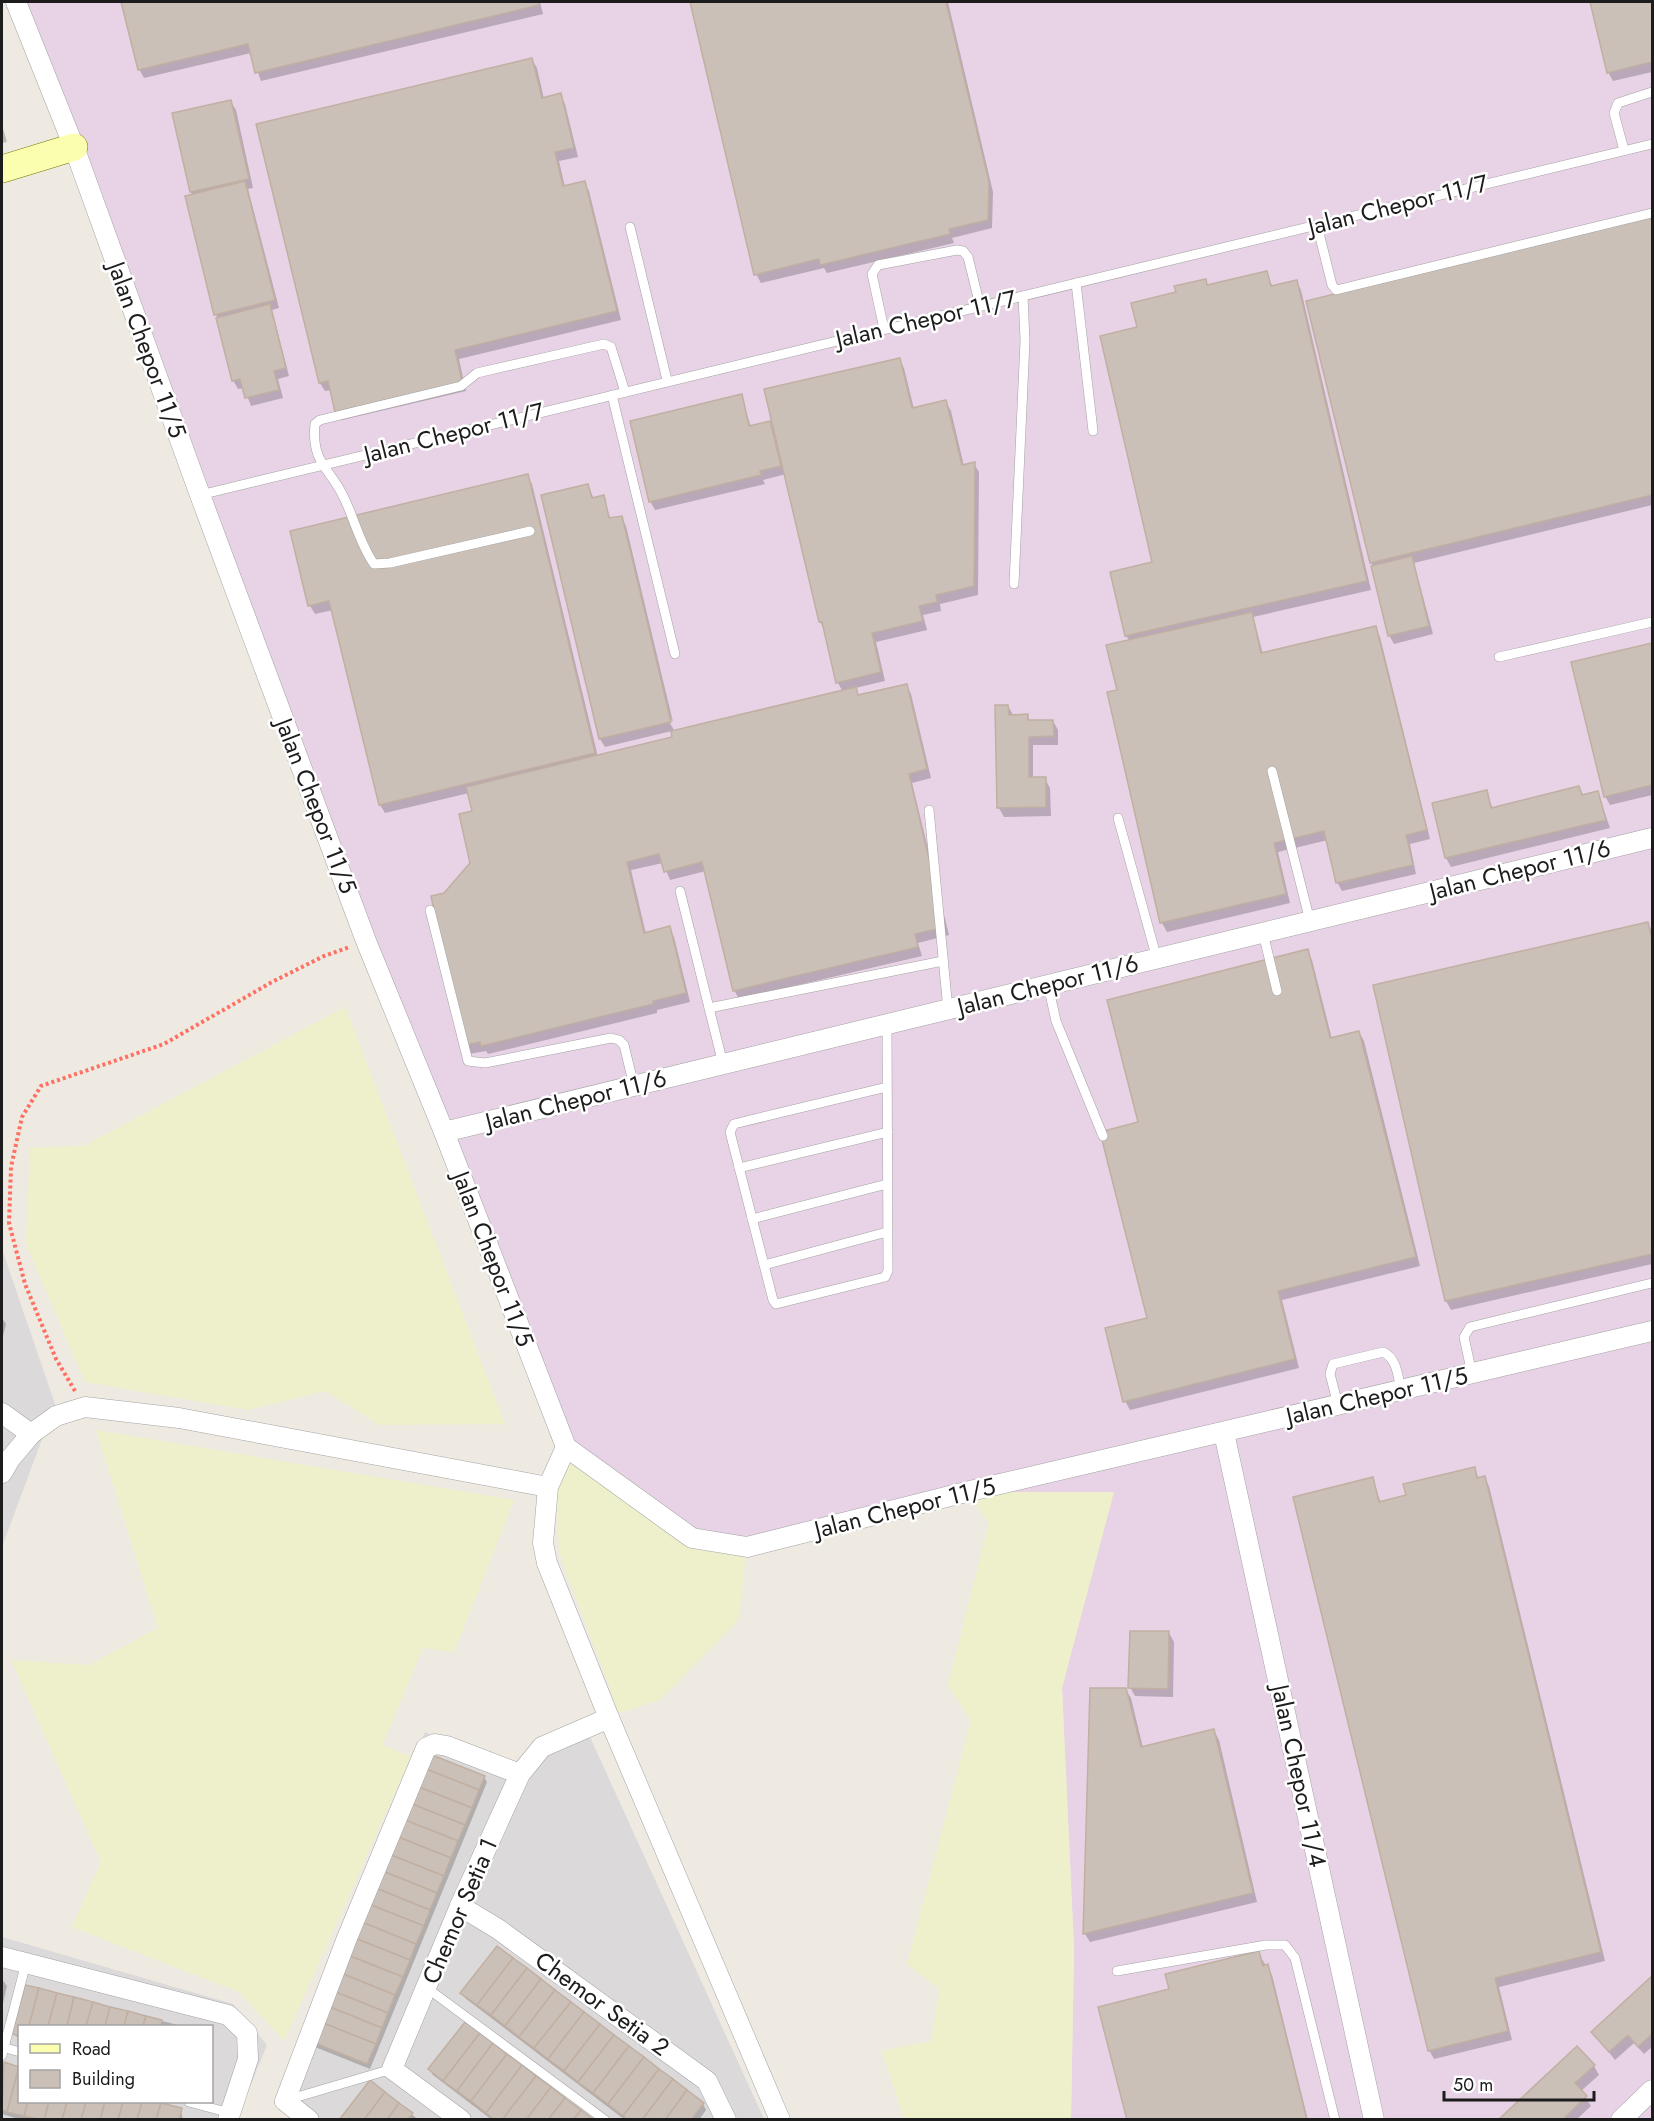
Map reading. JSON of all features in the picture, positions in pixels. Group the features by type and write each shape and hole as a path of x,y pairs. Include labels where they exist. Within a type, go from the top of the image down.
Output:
{"street":[{"name":"Jalan Chepor 11/5","path":"16,2 74,147 200,495 366,940 444,1132 566,1448 692,1538 747,1547 966,1492 1653,1331"},
{"path":"2,169 74,147"},
{"name":"Jalan Chepor 11/6","path":"444,1132 1653,838"},
{"path":"2,1473 32,1434 56,1416 85,1407 178,1418 548,1487"},
{"path":"2,1413 32,1434"},
{"name":"Jalan Chepor 11/4","path":"1224,1433 1374,2120"},
{"path":"566,1448 548,1487 543,1543 547,1563 609,1718 780,2120"},
{"name":"Chemor Setia 1","path":"392,2069 460,1906 520,1774 542,1747 609,1718"},
{"path":"309,2120 285,2101 347,1938 426,1748 435,1744 447,1746 520,1774"},
{"name":"Chemor Setia 2","path":"460,1906 498,1929 707,2080 726,2120"},
{"path":"2,1957 228,2015 247,2033 248,2058 229,2116"},
{"path":"392,2069 461,2120"},
{"path":"1621,2120 1653,2090"}],"lane":[{"path":"1624,150 1614,113 1618,103 1653,92"},
{"name":"Jalan Chepor 11/7","path":"200,495 668,380 1653,144"},
{"path":"1317,225 1332,285 1336,290 1653,213"},
{"path":"630,227 668,380"},
{"path":"884,329 872,274 878,265 957,250 963,251 968,257 980,306"},
{"path":"1076,284 1093,431"},
{"path":"1014,584 1025,341 1023,296"},
{"path":"530,531 390,563 374,564 365,551 344,497 321,465 314,434 315,424 320,420 460,386 477,374 604,344 611,347 625,392"},
{"path":"612,395 675,654"},
{"path":"1498,657 1653,622"},
{"path":"1272,771 1310,921"},
{"path":"929,810 948,1010"},
{"path":"1118,818 1157,959"},
{"path":"680,891 723,1064"},
{"path":"430,910 468,1061 485,1063 611,1038 619,1040 624,1045 634,1086"},
{"path":"1263,933 1277,991"},
{"path":"709,1008 943,961"},
{"path":"1048,985 1056,1021 1103,1136"},
{"path":"886,1024 888,1132 888,1271 885,1277 776,1304 773,1300 730,1132 734,1124 887,1088"},
{"path":"739,1168 888,1132"},
{"path":"752,1219 887,1184"},
{"path":"764,1264 887,1232"},
{"path":"1472,1374 1464,1337 1470,1327 1653,1283"},
{"path":"1338,1405 1330,1374 1334,1364 1383,1352 1389,1355 1394,1362 1401,1390"},
{"path":"1117,1971 1266,1945 1285,1945 1295,1958 1335,2120"},
{"path":"18,2052 2,2050 26,1963"},
{"path":"427,1988 605,2120"},
{"path":"285,2101 392,2069"},
{"path":"192,2103 229,2116"}],"path":[{"path":"85,1407 56,1359 38,1316 25,1284 9,1223 11,1167 22,1117 41,1086 164,1044 272,982 324,956 366,940"}],"shaded area":[{"path":"16,2 1652,2 1652,2119 1071,2119 1074,1949 1062,1688 1113,1493 966,1492 747,1547 692,1538 554,1445 444,1132"},
{"path":"2,1249 55,1404 2,1547"},
{"path":"425,1732 515,1765 590,1737 764,2119 296,2120 274,2103"},
{"path":"2,1937 233,2004 267,2045 237,2119 2,2119"}],"green space":[{"path":"345,1007 505,1424 380,1425 325,1391 248,1410 85,1382 26,1244 30,1148 84,1146"},
{"path":"96,1430 514,1500 454,1652 423,1648 382,1745 411,1757 284,2041 239,1992 72,1927 101,1862 11,1660 89,1665 158,1628"},
{"path":"554,1445 692,1538 747,1547 738,1621 661,1699 619,1713 559,1553"},
{"path":"966,1492 1114,1492 1062,1688 1074,1949 1071,2119 904,2119 882,2051 931,2041 940,1989 907,1964 971,1721 948,1685 989,1522"}],"building":[{"path":"121,2 538,2 539,5 255,73 248,44 138,70"},
{"path":"690,2 946,2 989,182 988,220 949,229 950,234 820,265 819,259 754,275"},
{"path":"1590,2 1652,2 1652,62 1607,73"},
{"path":"532,58 542,98 561,93 574,148 555,152 563,186 585,181 617,311 455,350 462,382 335,412 328,381 319,383 256,124"},
{"path":"231,100 249,179 190,192 172,113"},
{"path":"245,181 275,300 214,315 185,196"},
{"path":"1652,216 1652,495 1370,563 1306,301"},
{"path":"1267,271 1271,286 1297,280 1367,581 1125,636 1110,572 1152,562 1100,336 1137,327 1131,303 1176,292 1174,286 1206,279 1207,285"},
{"path":"270,304 286,368 274,371 279,390 245,398 240,379 232,381 216,318"},
{"path":"900,358 912,408 946,400 962,465 975,462 974,586 936,595 937,602 919,606 923,621 872,633 881,672 836,683 822,622 819,622 764,389"},
{"path":"742,394 749,426 770,421 781,466 760,471 761,475 649,502 630,421"},
{"path":"528,474 595,753 379,805 329,601 308,606 290,531"},
{"path":"588,484 592,498 604,495 609,518 622,516 671,722 599,739 541,495"},
{"path":"1412,556 1429,626 1388,636 1371,566"},
{"path":"1252,612 1261,653 1376,626 1427,830 1406,835 1413,865 1336,883 1324,831 1274,843 1286,894 1160,923 1107,692 1117,690 1106,645"},
{"path":"1652,643 1652,785 1604,797 1571,662"},
{"path":"907,684 927,769 909,774 945,927 915,934 918,947 733,991 702,862 664,872 659,854 627,862 644,933 670,926 686,993 653,1001 653,1004 481,1046 480,1042 462,1046 431,896 444,893 470,863 459,814 472,811 466,787 672,737 671,731 856,687 858,695"},
{"path":"995,705 1008,705 1009,715 1028,714 1028,720 1053,720 1054,736 1029,737 1029,777 1046,777 1046,807 997,808"},
{"path":"1579,786 1582,795 1598,791 1606,820 1445,858 1432,803 1487,790 1491,808"},
{"path":"1648,922 1652,940 1652,1254 1445,1301 1373,985"},
{"path":"1308,949 1330,1038 1359,1031 1416,1257 1278,1291 1295,1359 1123,1402 1105,1328 1147,1318 1100,1132 1138,1122 1107,1000"},
{"path":"1475,1467 1477,1478 1485,1476 1601,1952 1495,1978 1508,2031 1428,2051 1293,1497 1373,1477 1379,1502 1406,1495 1403,1484"},
{"path":"1130,1631 1169,1631 1168,1689 1128,1688"},
{"path":"1090,1688 1126,1688 1141,1747 1214,1729 1253,1893 1083,1934"},
{"path":"427,1753 485,1776 479,1790 421,1767"},
{"path":"421,1767 479,1790 472,1808 414,1785"},
{"path":"414,1785 472,1808 465,1825 407,1802"},
{"path":"407,1802 465,1825 458,1841 400,1818"},
{"path":"400,1818 458,1841 451,1858 393,1835"},
{"path":"393,1835 451,1858 444,1876 386,1853"},
{"path":"386,1853 444,1876 437,1893 380,1870"},
{"path":"380,1870 437,1893 430,1910 373,1887"},
{"path":"373,1887 430,1910 424,1926 366,1903"},
{"path":"366,1903 424,1926 416,1944 359,1921"},
{"path":"359,1921 416,1944 410,1960 352,1937"},
{"path":"352,1937 410,1960 403,1977 345,1954"},
{"path":"497,1946 513,1958 477,2005 460,1993"},
{"path":"1259,1951 1263,1966 1268,1964 1307,2120 1127,2120 1098,2007 1169,1989 1165,1974"},
{"path":"345,1954 403,1977 395,1995 338,1972"},
{"path":"513,1958 527,1968 491,2015 477,2005"},
{"path":"527,1968 541,1979 505,2026 491,2015"},
{"path":"338,1972 395,1995 388,2013 331,1990"},
{"path":"1652,1976 1652,2034 1638,2047 1628,2035 1609,2052 1591,2032"},
{"path":"541,1979 555,1990 519,2037 505,2026"},
{"path":"25,1985 39,1988 29,2025 18,2025 18,2036 12,2034"},
{"path":"39,1988 57,1993 48,2025 29,2025"},
{"path":"331,1990 388,2013 382,2028 325,2005"},
{"path":"555,1990 571,2002 534,2048 519,2037"},
{"path":"57,1993 74,1997 67,2025 48,2025"},
{"path":"74,1997 93,2002 86,2025 67,2025"},
{"path":"93,2002 110,2007 105,2025 86,2025"},
{"path":"571,2002 584,2012 548,2059 534,2048"},
{"path":"325,2005 382,2028 376,2044 318,2021"},
{"path":"110,2007 128,2011 124,2025 105,2025"},
{"path":"128,2011 146,2016 143,2025 124,2025"},
{"path":"584,2012 600,2024 564,2071 548,2059"},
{"path":"146,2016 162,2020 161,2025 143,2025"},
{"path":"318,2021 376,2044 367,2064 310,2041"},
{"path":"465,2022 480,2033 443,2081 428,2069"},
{"path":"600,2024 614,2035 578,2082 564,2071"},
{"path":"480,2033 493,2043 457,2091 443,2081"},
{"path":"614,2035 629,2046 593,2093 578,2082"},
{"path":"493,2043 507,2054 471,2101 457,2091"},
{"path":"629,2046 644,2057 608,2104 593,2093"},
{"path":"1577,2046 1595,2065 1575,2083 1587,2096 1562,2120 1498,2120"},
{"path":"507,2054 522,2065 486,2113 471,2101"},
{"path":"644,2057 659,2069 623,2116 608,2104"},
{"path":"4,2062 18,2067 18,2071 7,2112 2,2110"},
{"path":"522,2065 536,2076 502,2120 494,2120 486,2113"},
{"path":"659,2069 673,2079 642,2120 628,2120 623,2116"},
{"path":"18,2071 18,2103 28,2103 24,2116 7,2112"},
{"path":"536,2076 551,2087 526,2120 502,2120"},
{"path":"673,2079 687,2090 665,2120 642,2120"},
{"path":"370,2080 385,2092 364,2120 339,2120"},
{"path":"551,2087 565,2098 548,2120 526,2120"},
{"path":"687,2090 704,2103 691,2120 665,2120"},
{"path":"385,2092 399,2103 387,2120 364,2120"},
{"path":"565,2098 581,2110 573,2120 548,2120"},
{"path":"28,2103 49,2103 44,2120 24,2116"},
{"path":"49,2103 67,2103 62,2120 44,2120"},
{"path":"67,2103 86,2103 81,2120 62,2120"},
{"path":"86,2103 105,2103 100,2120 81,2120"},
{"path":"105,2103 123,2103 118,2120 100,2120"},
{"path":"123,2103 142,2103 137,2120 118,2120"},
{"path":"142,2103 161,2103 156,2120 137,2120"},
{"path":"161,2103 182,2108 179,2120 156,2120"},
{"path":"399,2103 413,2113 408,2120 387,2120"},
{"path":"581,2110 594,2120 573,2120"}]}
